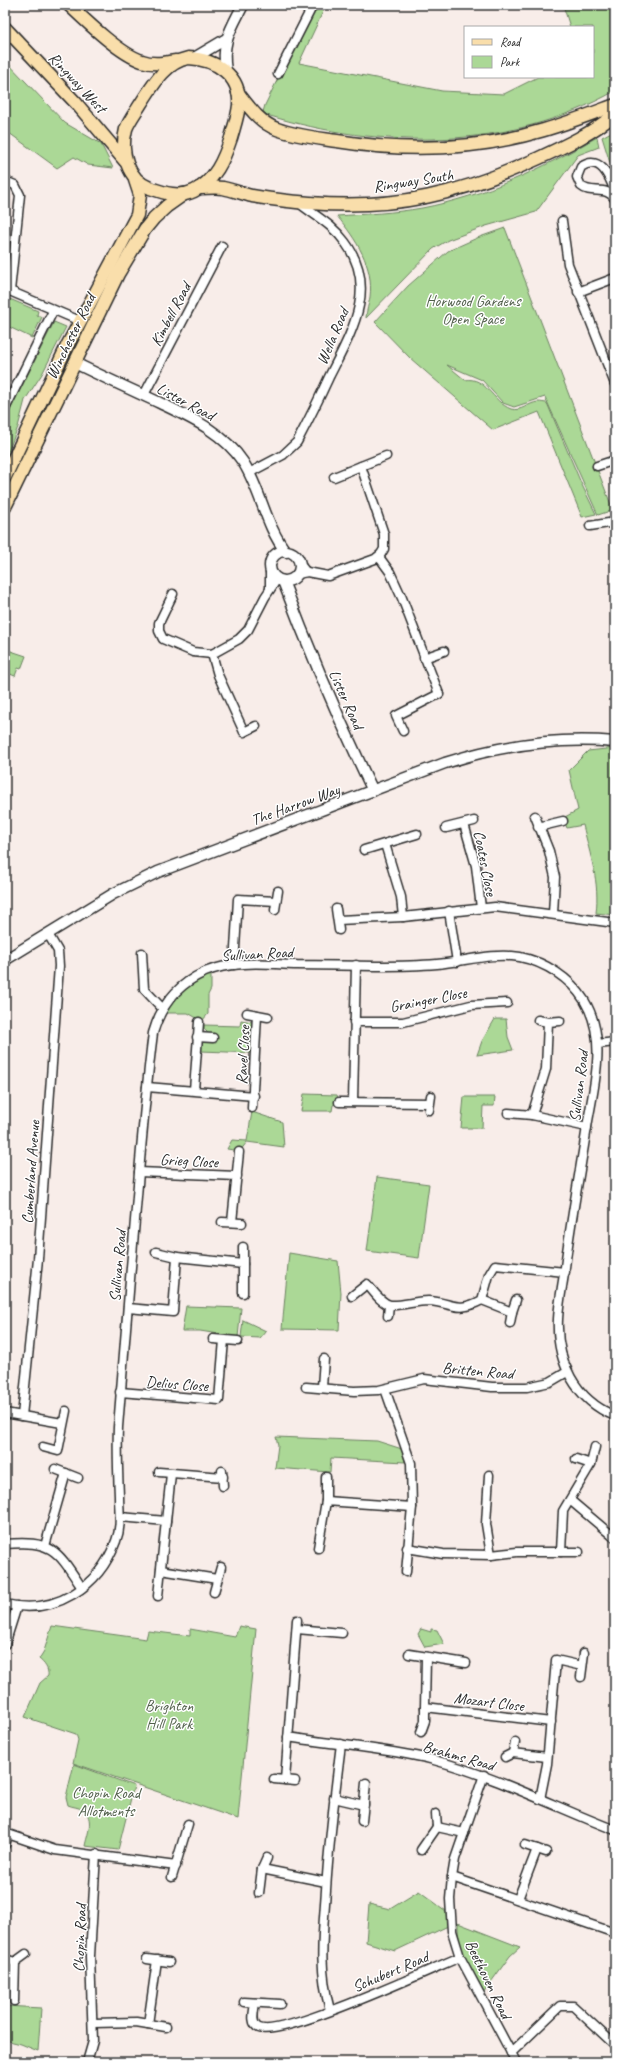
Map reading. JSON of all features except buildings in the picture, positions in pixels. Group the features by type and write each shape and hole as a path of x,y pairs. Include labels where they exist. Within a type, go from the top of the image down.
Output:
{"main road":[{"path":"69,5 126,52 141,61 150,63 194,58 203,59 216,64 226,71 238,93 238,112 222,162 209,181 199,188 184,194 165,193 144,186 136,180 126,161 125,137 130,122 157,79 178,61"},
{"name":"Ringway West","path":"5,28 81,108 126,161"},
{"name":"Ringway South","path":"238,93 251,110 277,129 304,136 355,144 401,147 466,146 504,140 543,130 615,105"},
{"name":"Ringway South","path":"199,188 222,188 252,196 327,204 393,202 431,197 471,186 563,147 590,132 615,114"},
{"name":"Winchester Road","path":"5,477 80,321 137,215 140,195 136,180"},
{"name":"Winchester Road","path":"5,507 118,274 145,229 167,206 184,194"}],"street":[{"path":"226,71 224,50 226,39 243,5"},
{"path":"278,74 313,5"},
{"path":"194,58 226,39"},
{"path":"615,192 609,176 598,164 591,163 581,167 577,177 581,186 590,191 601,190 610,193 615,199"},
{"path":"5,181 15,185 20,195 7,290 80,321"},
{"name":"Wella Road","path":"249,473 283,455 297,442 352,332 361,298 361,280 357,263 346,242 336,230 298,202"},
{"path":"562,221 568,264 615,384"},
{"name":"Kimbell Road","path":"144,396 222,246"},
{"path":"578,292 615,278"},
{"path":"5,409 53,310"},
{"name":"Lister Road","path":"75,363 207,426 232,448 249,473 276,539 286,552"},
{"path":"334,477 386,456"},
{"path":"597,466 615,460"},
{"path":"270,571 291,577 328,576 379,557 384,549 384,534 361,466"},
{"path":"590,526 615,522"},
{"name":"Lister Road","path":"274,556 276,539"},
{"path":"173,594 159,623 159,631 163,638 193,652 212,654 239,639 248,630 270,589 270,563 274,556 277,553 286,552 294,555 299,563 291,577 270,589"},
{"path":"379,557 390,572 400,592 439,694 396,716 403,731"},
{"name":"Lister Road","path":"291,577 288,594 336,713 373,791"},
{"path":"424,658 444,651"},
{"path":"212,654 218,675 244,732 256,726"},
{"name":"The Harrow Way","path":"5,960 113,894 158,872 445,763 502,747 553,741 615,742"},
{"path":"535,816 538,827 549,851 555,877 553,914"},
{"name":"Coates Close","path":"446,828 474,821"},
{"path":"538,827 563,821"},
{"name":"Coates Close","path":"464,824 476,866 480,908"},
{"path":"364,850 417,834"},
{"path":"385,844 401,898 403,917"},
{"path":"275,910 278,891"},
{"path":"234,965 238,899 276,901"},
{"name":"Coates Close","path":"338,920 403,917 495,907 615,923"},
{"path":"336,909 339,930"},
{"path":"449,911 457,962"},
{"name":"Cumberland Avenue","path":"22,1416 37,1266 60,955 48,934"},
{"path":"142,953 144,989 162,1008"},
{"name":"Sullivan Road","path":"5,1604 17,1606 42,1605 56,1602 82,1588 93,1579 108,1559 117,1540 120,1517 118,1430 120,1392 139,1172 153,1033 162,1008 181,986 216,968 234,965 401,966 457,962 494,957 518,957 548,968 568,982 582,998 595,1027 598,1044 597,1067 582,1168 575,1193 565,1272 559,1303 559,1346 567,1372 579,1390 592,1402 615,1416"},
{"path":"353,1102 356,965"},
{"name":"Grainger Close","path":"354,1022 403,1022 471,1005 507,1003"},
{"name":"Ravel Close","path":"247,1014 268,1017"},
{"name":"Ravel Close","path":"252,1108 254,1096 257,1015"},
{"path":"538,1020 548,1022 560,1021"},
{"path":"194,1090 199,1022"},
{"path":"532,1115 546,1069 548,1022"},
{"name":"Ravel Close","path":"197,1038 213,1038"},
{"path":"598,1044 615,1042"},
{"name":"Ravel Close","path":"147,1087 254,1096"},
{"path":"339,1102 430,1103"},
{"path":"508,1113 532,1115 587,1127"},
{"name":"Grieg Close","path":"232,1222 239,1152"},
{"name":"Grieg Close","path":"139,1172 237,1176"},
{"path":"222,1222 242,1223"},
{"path":"243,1247 243,1293"},
{"path":"156,1252 243,1264"},
{"path":"128,1308 177,1312 177,1256"},
{"path":"352,1296 368,1284 377,1296 389,1305 428,1301 456,1308 470,1306 482,1300 489,1275 495,1265 565,1272"},
{"path":"482,1300 512,1312"},
{"path":"510,1323 516,1300"},
{"path":"388,1316 389,1305"},
{"path":"214,1339 238,1342"},
{"name":"Delius Close","path":"120,1392 219,1400 224,1340"},
{"path":"322,1387 324,1360"},
{"name":"Britten Road","path":"306,1387 322,1387 354,1391 385,1389 411,1380 424,1379 492,1387 527,1388 550,1382 567,1372"},
{"path":"385,1389 411,1463 412,1507 407,1548 406,1572"},
{"path":"43,1447 58,1451 62,1423 66,1411"},
{"path":"5,1413 62,1423"},
{"path":"561,1552 563,1511 591,1464 596,1446"},
{"path":"576,1459 591,1464"},
{"path":"56,1469 78,1478"},
{"path":"159,1472 223,1478"},
{"path":"46,1546 66,1473"},
{"path":"158,1596 171,1474"},
{"path":"489,1475 486,1524 491,1555"},
{"path":"318,1548 326,1501 326,1477"},
{"path":"570,1500 615,1538"},
{"path":"326,1501 412,1507"},
{"path":"120,1517 166,1521"},
{"path":"5,1544 29,1542 52,1549 64,1562 82,1588"},
{"path":"407,1548 444,1554 491,1555 517,1552 579,1552"},
{"path":"214,1592 221,1567"},
{"path":"161,1570 217,1579"},
{"path":"5,1644 17,1606"},
{"path":"285,1780 297,1625 342,1633"},
{"path":"581,1677 584,1653"},
{"path":"409,1654 426,1658 466,1663"},
{"path":"421,1732 425,1721 426,1658"},
{"path":"540,1799 547,1757 556,1660 582,1666"},
{"name":"Mozart Close","path":"425,1707 550,1722"},
{"name":"Brahms Road","path":"288,1737 341,1744 434,1760 484,1775 580,1817 615,1830"},
{"path":"513,1753 515,1742"},
{"path":"330,2010 322,1964 326,1882 341,1744"},
{"path":"505,1757 513,1753 547,1757"},
{"name":"Beethoven Road","path":"484,1775 464,1833 452,1877 450,1899 452,1931 460,1957 516,2062"},
{"path":"274,1779 295,1780"},
{"path":"362,1821 366,1783"},
{"path":"334,1798 364,1804"},
{"path":"421,1850 438,1827 436,1814"},
{"path":"172,1877 188,1824"},
{"path":"438,1827 464,1833"},
{"path":"5,1845 7,1834 55,1850 96,1854 176,1866"},
{"path":"525,1845 546,1852"},
{"path":"518,1899 537,1849"},
{"name":"Chopin Road","path":"87,2062 94,2041 90,1956 96,1854"},
{"path":"259,1893 262,1869 267,1858"},
{"path":"262,1869 326,1882"},
{"path":"452,1877 615,1933"},
{"path":"15,1962 26,1954"},
{"name":"Schubert Road","path":"254,2003 253,2020 256,2026 260,2028 284,2026 371,1995 460,1957"},
{"path":"5,1959 15,1962"},
{"path":"148,1959 169,1962"},
{"path":"148,2024 157,1960"},
{"path":"14,2001 15,1962"},
{"path":"244,2002 280,2004"},
{"path":"511,2053 560,2006 573,2006 615,2045"},
{"path":"94,2023 136,2022 166,2028"}],"green space":[{"path":"314,5 326,5 299,63 442,91 504,94 536,78 594,78 594,26 570,26 563,5 615,5 615,91 574,111 532,125 488,134 444,139 399,139 355,134 310,126 267,115 263,112 265,105"},
{"path":"5,60 65,123 101,144 113,168 88,165 74,157 57,168 5,130"},
{"path":"615,130 615,179 602,137"},
{"path":"597,137 599,147 578,155 536,212 486,226 448,240 433,249 366,318 371,286 369,274 357,244 337,216 411,210 445,203 491,189 512,180 555,160"},
{"name":"Horwood Gardens Open Space","path":"505,228 613,510 598,515 545,397 514,407 503,403 482,380 447,365 465,380 472,380 484,386 504,406 511,409 515,410 538,402 547,403 581,483 596,514 582,517 539,412 493,430 410,358 375,322 408,286 448,251 477,238"},
{"path":"5,297 38,311 37,315 42,317 32,338 5,325"},
{"path":"54,322 66,327 42,374 25,400 18,427 5,459 5,420"},
{"path":"5,649 26,656 21,669 18,668 15,676 5,672"},
{"path":"615,748 615,915 596,913 597,890 583,825 567,828 563,818 578,810 569,770 588,751"},
{"path":"211,974 211,989 208,995 208,1014 202,1021 188,1013 165,1013 182,990"},
{"path":"495,1019 506,1019 508,1037 513,1050 477,1055 482,1041"},
{"path":"241,1020 253,1022 253,1053 201,1051 202,1041 216,1043 217,1036 210,1035 204,1029 204,1025 240,1026"},
{"path":"304,1094 337,1095 339,1102 333,1105 332,1111 301,1111"},
{"path":"464,1097 495,1097 494,1106 483,1106 482,1128 461,1128"},
{"path":"252,1112 282,1122 284,1147 247,1142 240,1151 227,1149 232,1140 247,1141"},
{"path":"377,1177 429,1184 419,1258 367,1251"},
{"path":"289,1253 338,1261 341,1293 339,1330 282,1329"},
{"path":"186,1306 241,1308 238,1337 200,1331 182,1331"},
{"path":"243,1320 266,1331 260,1338 241,1337"},
{"path":"276,1437 377,1441 402,1449 405,1462 331,1458 330,1472 275,1468 278,1445"},
{"name":"Brighton Hill Park","path":"52,1626 146,1639 148,1631 190,1636 190,1629 235,1637 239,1626 256,1629 238,1819 73,1763 78,1740 76,1734 25,1717 40,1683 48,1676 46,1666 39,1659 44,1651"},
{"path":"421,1629 431,1632 431,1629 437,1630 444,1644 425,1647 418,1634"},
{"name":"Chopin Road Allotments","path":"74,1764 134,1786 118,1850 85,1846 89,1827 89,1817 87,1813 81,1809 68,1805 66,1797"},
{"path":"419,1891 446,1911 448,1926 395,1951 366,1942 369,1904 390,1909"},
{"path":"458,1923 520,1947 510,1956 483,1993 462,1951 458,1933"},
{"path":"5,2006 41,2008 38,2051 21,2044 5,2040"}]}
